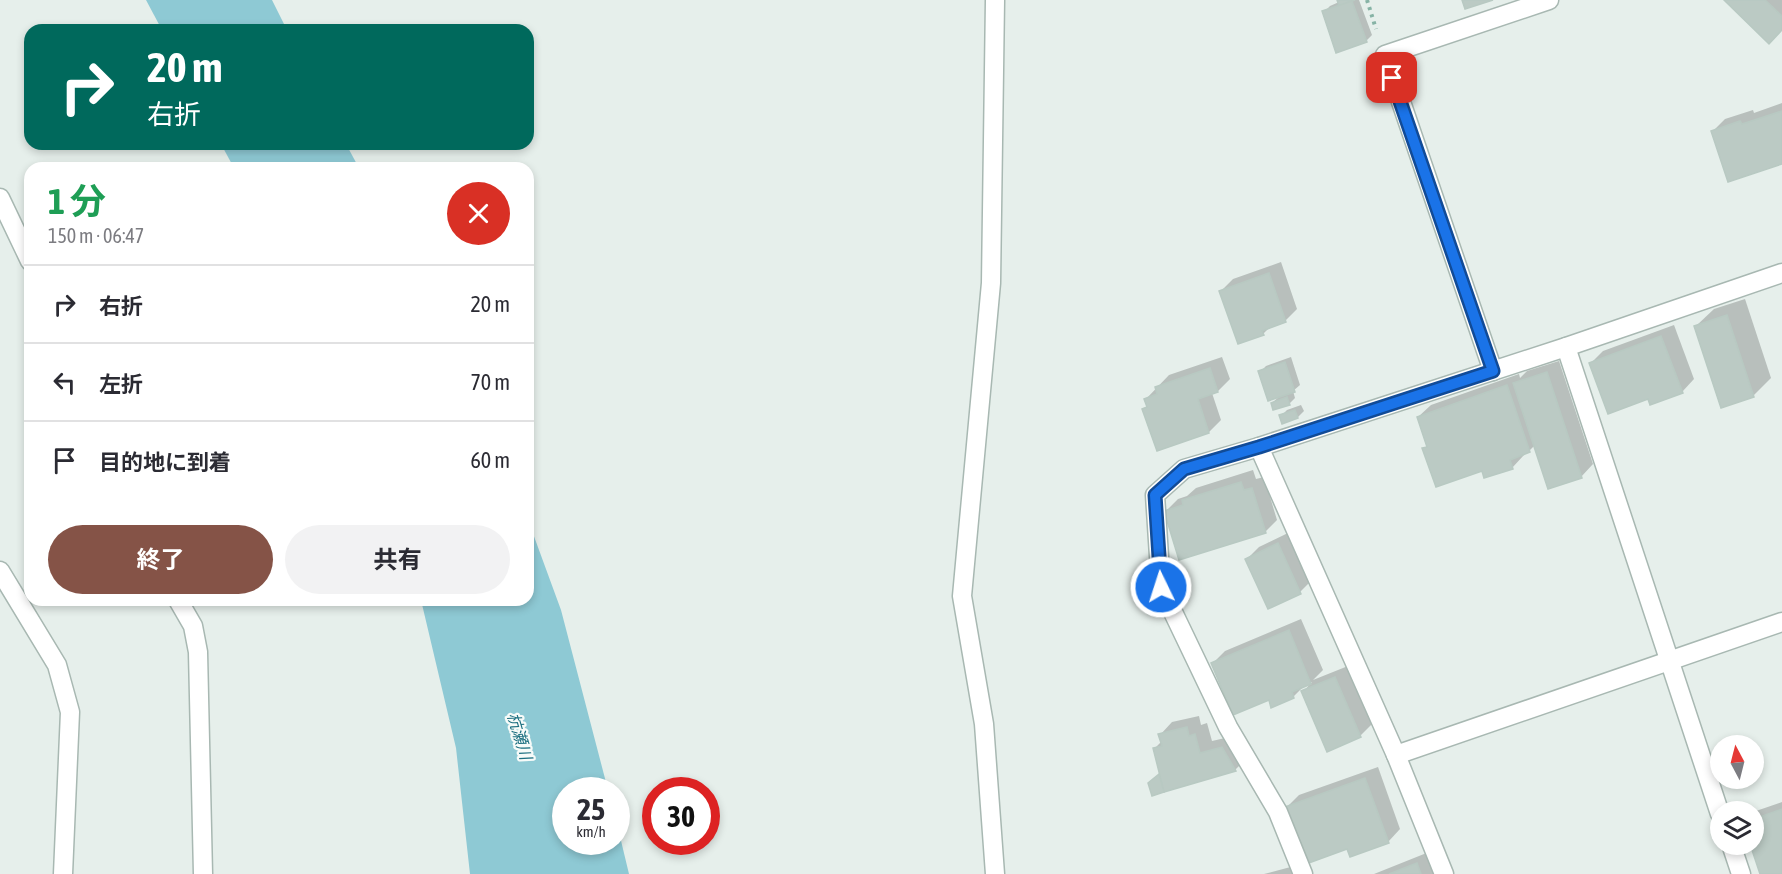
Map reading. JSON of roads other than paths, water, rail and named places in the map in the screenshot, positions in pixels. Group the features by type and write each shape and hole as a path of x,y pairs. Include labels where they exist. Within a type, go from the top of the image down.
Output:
{"street":[{"path":"995,0 991,283 962,596 984,724 995,874"},
{"path":"1493,371 1384,55 1549,0"},
{"path":"0,198 24,248"},
{"path":"1303,874 1278,812 1228,728 1161,587 1155,495 1184,469 1493,371 1782,273"},
{"path":"1566,347 1716,801"},
{"path":"1259,447 1396,755 1444,874"},
{"path":"0,572 57,665 70,712 63,874"},
{"path":"181,606 193,626 198,652 203,874"},
{"path":"1396,755 1782,622"},
{"path":"1735,855 1741,874"}],"water":[{"path":"146,0 272,0 284,24 159,24"},
{"path":"224,150 349,150 356,162 231,162"},
{"name":"杭瀬川","path":"534,536 561,610 605,777 552,777 552,855 624,855 629,874 470,874 456,748 422,606 534,606"}]}
